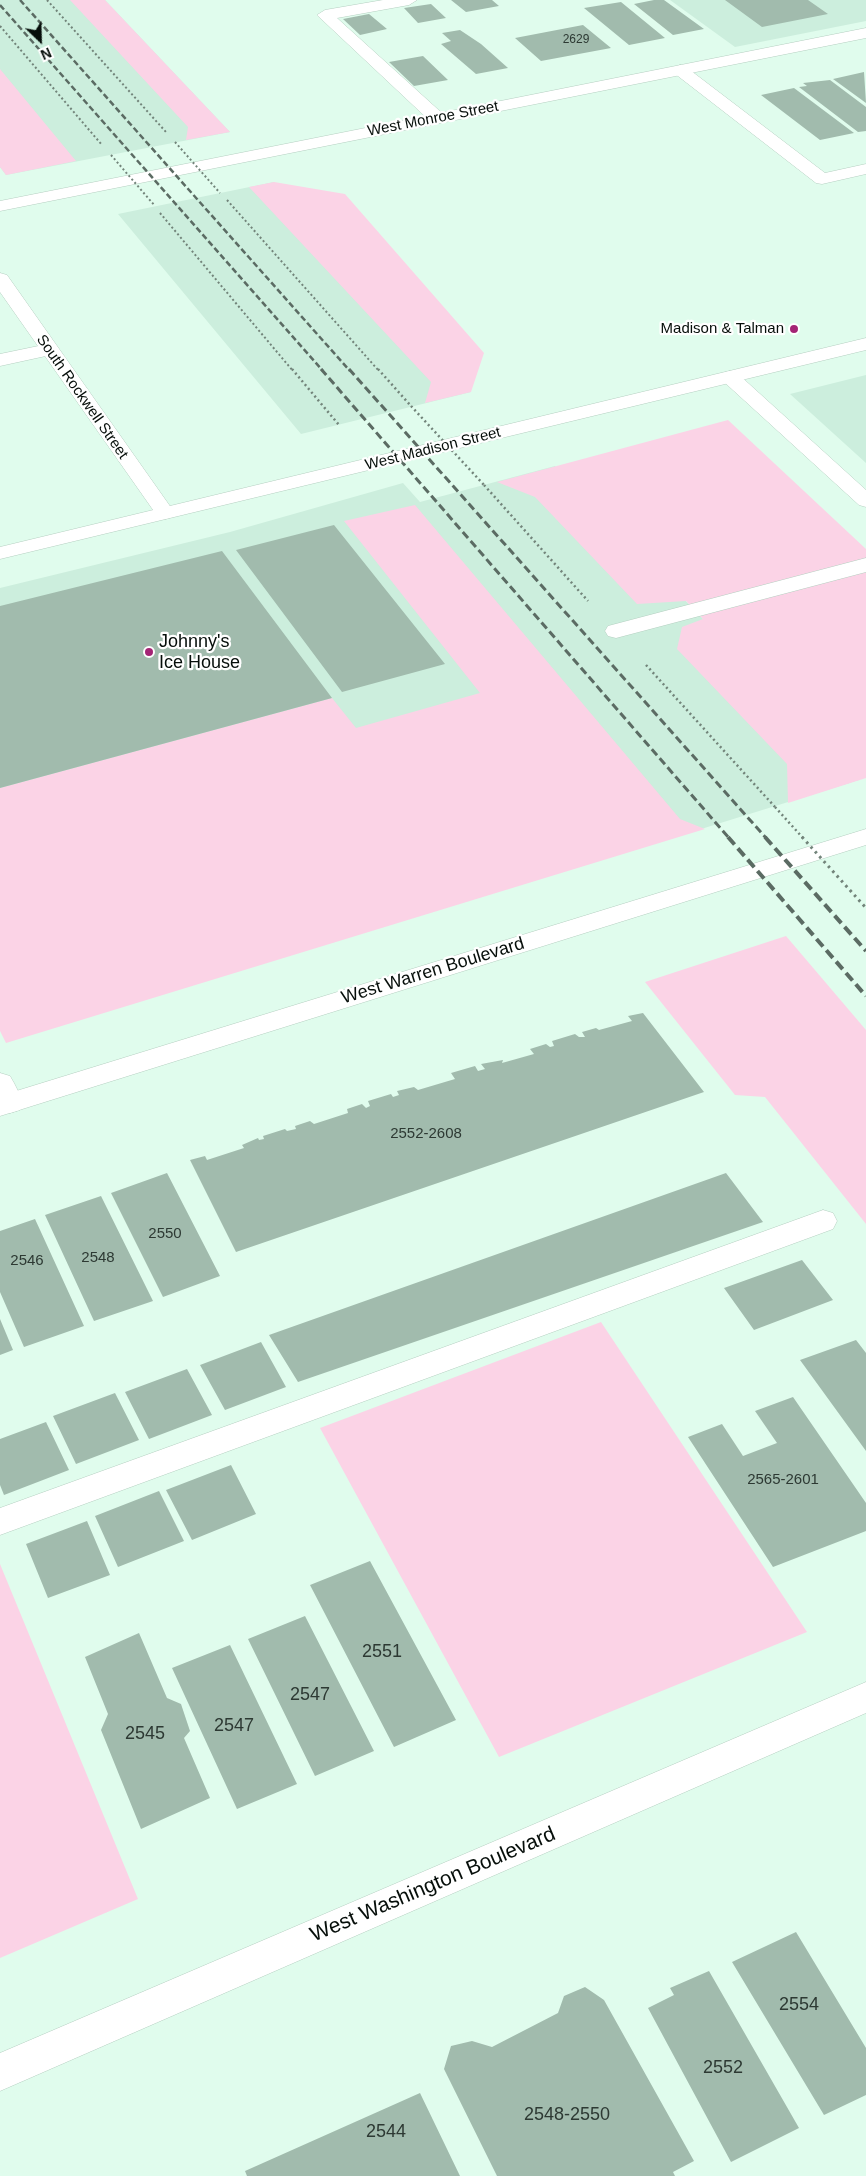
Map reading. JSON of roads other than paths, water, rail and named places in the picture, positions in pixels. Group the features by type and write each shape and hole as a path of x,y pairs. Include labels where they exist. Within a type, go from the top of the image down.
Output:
{"street":[{"path":"409,0 326,15 436,118"},
{"name":"West Monroe Street","path":"1,204 866,33"},
{"path":"680,70 822,179 866,170"},
{"name":"South Rockwell Street","path":"0,280 165,513"},
{"name":"West Madison Street","path":"0,553 866,344"},
{"path":"0,360 48,350"},
{"path":"730,377 866,501"},
{"path":"616,631 866,565"},
{"name":"West Warren Boulevard","path":"3,1097 866,837"},
{"path":"0,1522 823,1221"},
{"name":"West Washington Boulevard","path":"0,2072 866,1697"}],"railway":[{"path":"20,0 350,371"},
{"path":"0,5 323,371"},
{"path":"321,369 729,838"},
{"path":"349,369 766,838"},
{"path":"728,837 866,996"},
{"path":"765,837 866,951"}],"place":[{"name":"Madison & Talman","path":"794,329"},
{"name":"Johnny's Ice House","path":"149,652"}]}
